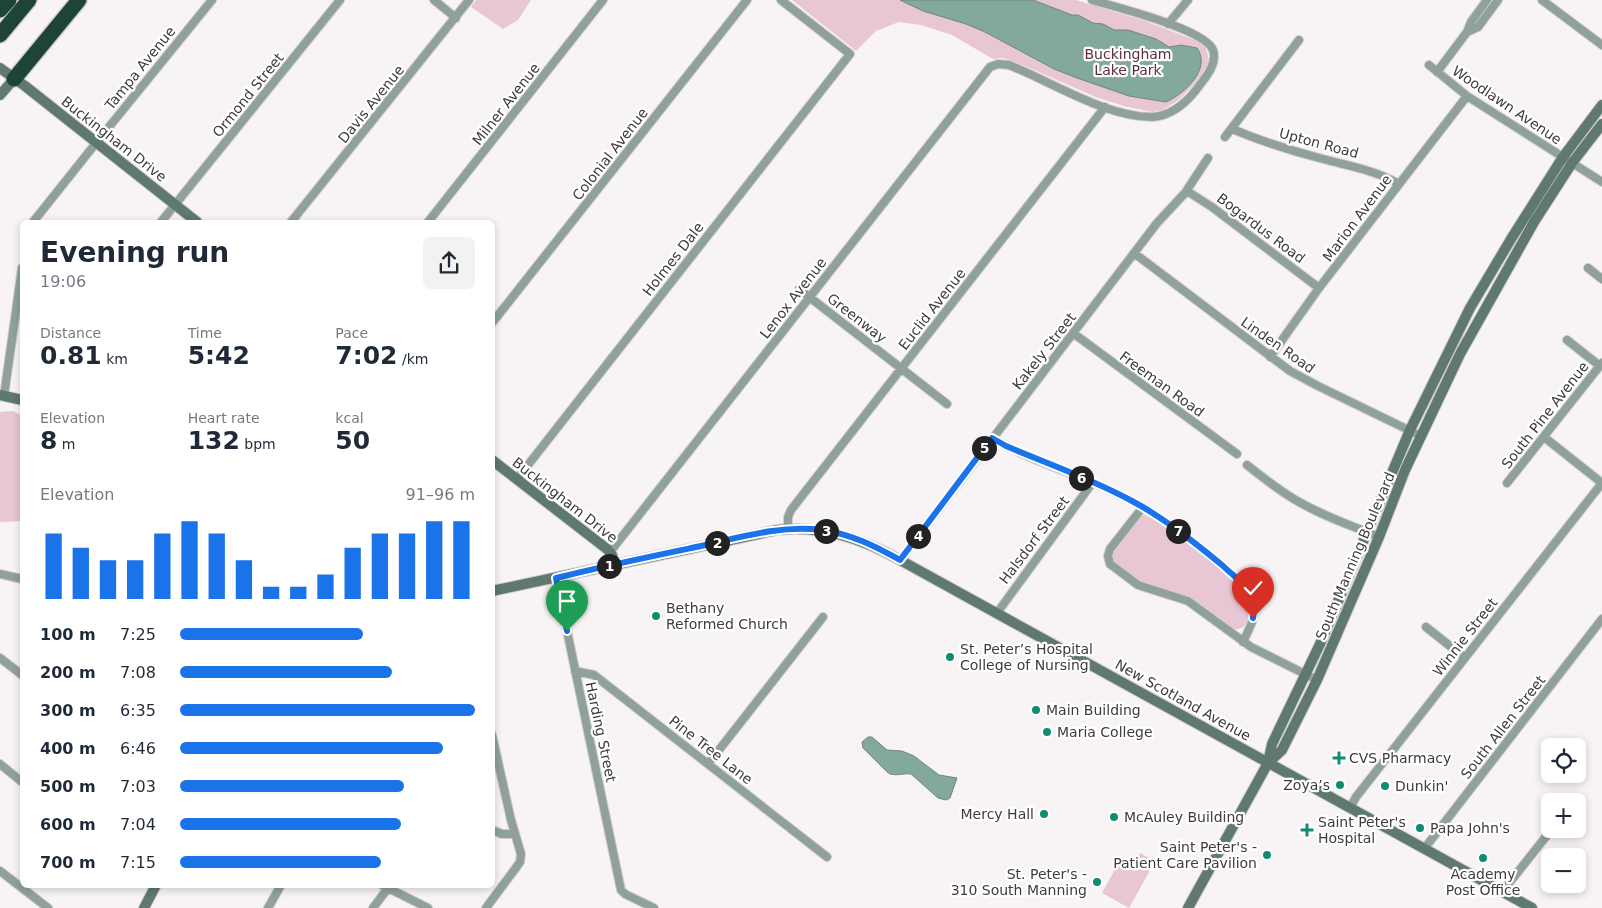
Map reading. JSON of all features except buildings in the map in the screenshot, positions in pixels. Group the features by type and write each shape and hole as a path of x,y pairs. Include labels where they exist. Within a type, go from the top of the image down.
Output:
{"highway":[{"path":"0,10 8,0"},
{"path":"0,35 30,0"},
{"path":"19,82 79,0"}],"street":[{"name":"Tampa Avenue","path":"36,220 212,0"},
{"name":"Ormond Street","path":"163,220 340,0"},
{"path":"434,0 456,18"},
{"name":"Davis Avenue","path":"293,220 470,0"},
{"name":"Milner Avenue","path":"430,220 603,0"},
{"name":"Colonial Avenue","path":"495,320 747,0"},
{"name":"Holmes Dale","path":"517,479 850,54 781,0"},
{"path":"1092,0 1200,36 1206,40 1213,50 1214,59 1210,70 1194,92 1171,112 1157,116 1128,114 1105,107"},
{"path":"1168,24 1188,0"},
{"path":"1436,72 1467,32 1470,22 1487,0"},
{"path":"1467,32 1478,27 1498,0"},
{"path":"1542,0 1602,45"},
{"path":"1225,137 1299,40"},
{"name":"Lenox Avenue","path":"610,552 986,71 998,64 1005,64 1105,107"},
{"name":"Woodlawn Avenue","path":"1429,65 1467,96 1602,182"},
{"name":"Buckingham Drive","path":"0,68 194,220"},
{"path":"0,95 19,82"},
{"name":"Marion Avenue","path":"1270,357 1320,288 1467,96"},
{"name":"South Manning Boulevard","path":"1188,908 1268,763 1272,744 1306,675 1410,430 1470,308 1562,157 1602,105"},
{"name":"Euclid Avenue","path":"788,529 788,517 791,510 1105,107"},
{"name":"South Manning Boulevard","path":"1268,763 1282,750 1316,680 1379,537 1405,470 1460,354 1521,245 1572,163 1602,124"},
{"name":"Upton Road","path":"1232,129 1317,157 1373,171 1399,184"},
{"name":"Kakely Street","path":"900,560 1134,254 1187,190 1208,158"},
{"name":"Bogardus Road","path":"1187,190 1320,288"},
{"path":"1511,239 1521,245"},
{"name":"Linden Road","path":"1134,254 1270,357 1308,382 1421,436"},
{"path":"1588,268 1602,279"},
{"path":"20,281 2,395 20,400"},
{"name":"Greenway","path":"799,289 947,404"},
{"path":"1470,308 1482,314"},
{"name":"Freeman Road","path":"1074,333 1237,454"},
{"path":"1567,340 1601,365"},
{"path":"1450,349 1460,354"},
{"name":"South Pine Avenue","path":"1507,482 1601,365"},
{"path":"1544,437 1602,483"},
{"path":"992,438 1006,446 1092,482 1143,507 1199,546 1248,590 1254,613 1243,642"},
{"name":"Buckingham Drive","path":"495,462 610,552 615,564"},
{"path":"1247,465 1295,500 1379,537"},
{"name":"Halsdorf Street","path":"997,613 1092,482"},
{"name":"Winnie Street","path":"1350,808 1356,797 1602,483"},
{"path":"1143,507 1110,550 1108,556 1110,564 1138,586 1178,597 1192,603 1243,642 1316,680"},
{"name":"New Scotland Avenue","path":"495,590 767,532 788,529 812,529 845,535 872,545 900,560 1532,908"},
{"path":"0,574 20,579"},
{"name":"Harding Street","path":"556,578 622,892 654,908"},
{"path":"708,764 823,617"},
{"name":"South Allen Street","path":"1424,849 1602,619"},
{"path":"1426,627 1465,658"},
{"path":"0,658 20,673"},
{"name":"Pine Tree Lane","path":"575,671 594,675 827,857"},
{"path":"486,908 521,859 521,849 515,834 495,748"},
{"path":"0,764 20,780"},
{"path":"495,831 502,834 515,834"},
{"path":"1502,892 1545,838"},
{"path":"0,871 20,886"},
{"path":"22,888 48,908"},
{"path":"144,908 154,888"},
{"path":"268,908 279,888"},
{"path":"374,908 384,888"},
{"path":"387,888 428,908"}],"green space":[{"path":"476,0 531,0 518,20 503,29 471,7"},
{"name":"Buckingham Lake Park","path":"792,0 1076,0 1145,21 1197,41 1206,48 1209,60 1198,80 1180,99 1163,110 1152,112 1098,98 1003,58 993,59 952,35 921,25 899,22 876,31 856,51"},
{"path":"13,411 20,415 20,521 0,522 0,412"},
{"path":"1143,515 1152,518 1180,537 1239,586 1246,594 1250,606 1247,623 1244,626 1237,629 1230,628 1192,598 1143,584 1115,564 1112,558 1113,553 1130,528"},
{"path":"1140,853 1155,861 1129,908 1102,893 1119,862 1132,865"}],"shaded area":[{"path":"900,0 1033,0 1072,15 1078,15 1093,23 1103,24 1114,30 1128,30 1156,39 1169,47 1181,45 1197,48 1201,56 1201,64 1199,72 1188,87 1166,102 1129,96 1054,69 985,32 923,11"},
{"path":"868,737 872,737 887,750 902,751 914,756 939,775 957,778 950,798 946,800 938,798 911,774 895,775 888,773 863,748 862,742"}],"place":[{"name":"Bethany Reformed Church","path":"656,616"},
{"name":"St. Peter’s Hospital College of Nursing","path":"950,657"},
{"name":"Main Building","path":"1036,710"},
{"name":"Maria College","path":"1047,732"},
{"name":"CVS Pharmacy","path":"1339,758"},
{"name":"Zoya’s","path":"1340,785"},
{"name":"Dunkin'","path":"1385,786"},
{"name":"Mercy Hall","path":"1044,814"},
{"name":"McAuley Building","path":"1114,817"},
{"name":"Papa John's","path":"1420,828"},
{"name":"Saint Peter's Hospital","path":"1307,830"},
{"name":"Saint Peter's - Patient Care Pavilion","path":"1267,855"},
{"name":"Academy Post Office","path":"1483,858"},
{"name":"St. Peter's - 310 South Manning","path":"1097,882"}],"route":[{"path":"567,631 556,578 670,552 767,532 788,529 812,529 853,538 872,545 900,560 992,438 1006,446 1118,494 1157,516 1199,546 1241,582 1251,595 1254,610 1253,618"}]}
